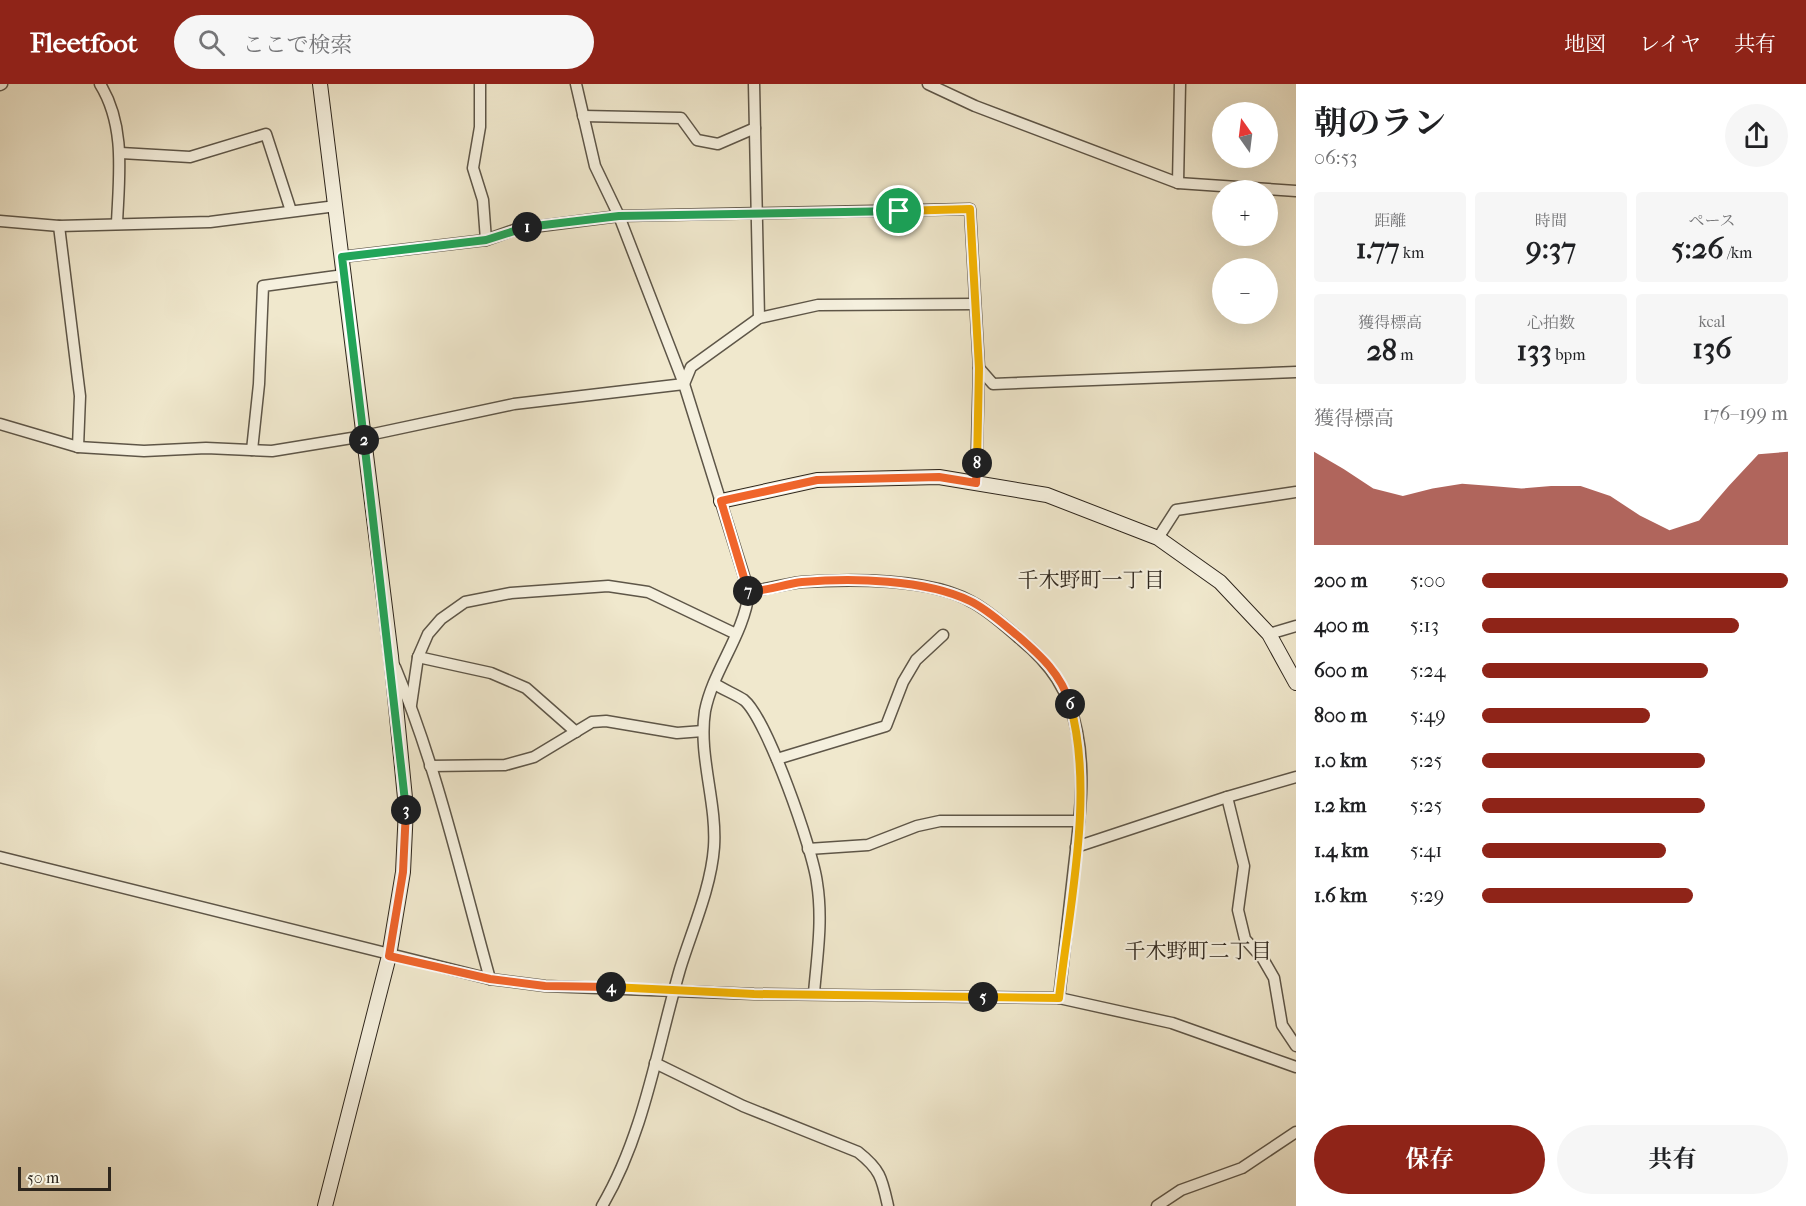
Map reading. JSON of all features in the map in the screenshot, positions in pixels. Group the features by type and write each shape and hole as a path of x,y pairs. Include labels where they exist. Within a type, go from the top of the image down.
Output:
{"street":[{"path":"100,84 111,101 120,153 117,223"},
{"path":"320,84 391,656 406,808 403,872 389,956 325,1206"},
{"path":"480,84 480,127 473,168 483,200 486,240"},
{"path":"576,84 595,166 619,216 678,374 684,384 749,592 744,620 706,708 703,731 714,847 708,878 655,1063 621,1167 602,1206"},
{"path":"754,84 759,318"},
{"path":"928,84 975,106 1178,183 1296,191"},
{"path":"1178,183 1180,84"},
{"path":"584,117 681,118 697,140 718,144 755,128"},
{"path":"120,153 190,157 266,134 291,211"},
{"path":"0,221 59,226 210,222 336,206"},
{"path":"342,257 486,240 517,229 619,216 970,209 979,368 976,483"},
{"path":"59,226 80,396 78,447"},
{"path":"252,450 259,384 262,286 344,275"},
{"path":"684,384 691,367 759,318 818,305 975,304"},
{"path":"979,368 993,384 1296,372"},
{"path":"0,424 78,447 144,451 206,448 272,451 364,436 514,404 684,384"},
{"path":"721,501 817,480 939,477 1047,495 1158,538 1220,582 1269,634 1296,682"},
{"path":"1158,538 1176,510 1296,492"},
{"path":"749,592 802,582 912,585 949,592 981,608 1042,657 1057,676 1066,693 1078,742 1079,822 1059,998"},
{"path":"411,705 418,657 428,634 441,619 465,602 511,592 608,586 648,592 736,634"},
{"path":"1269,634 1296,626"},
{"path":"777,759 886,726 903,682 916,660 943,635"},
{"path":"391,656 411,705 430,766 490,979"},
{"path":"418,657 491,673 526,688 576,732"},
{"path":"715,684 745,701 766,732 808,849 817,882 820,926 814,993"},
{"path":"430,766 505,765 534,757 592,722 606,721 677,734 703,731"},
{"path":"1076,847 1227,797 1296,777"},
{"path":"1227,797 1244,866 1238,910 1245,939 1263,959 1274,978 1282,1025 1296,1046"},
{"path":"808,849 868,845 917,826 940,821 1079,822"},
{"path":"0,857 389,956 490,979 545,986 1059,998 1172,1023 1296,1066"},
{"path":"655,1063 744,1106 858,1152 875,1165 881,1176 888,1206"},
{"path":"1157,1206 1181,1190 1242,1168 1296,1132"}],"district":[{"name":"千木野町一丁目","path":"1091,580"},
{"name":"千木野町二丁目","path":"1198,951"}],"route":[{"path":"970,209 979,368 976,483 939,477 817,480 721,501 749,592 802,582 864,582 912,585 949,592 972,601 999,621 1042,657 1057,676 1066,693 1077,732 1080,762 1079,834 1059,998 754,994 545,986 490,979 389,956 403,872 406,808 391,656 342,257 486,240 517,229 619,216 899,211 970,209"}]}
